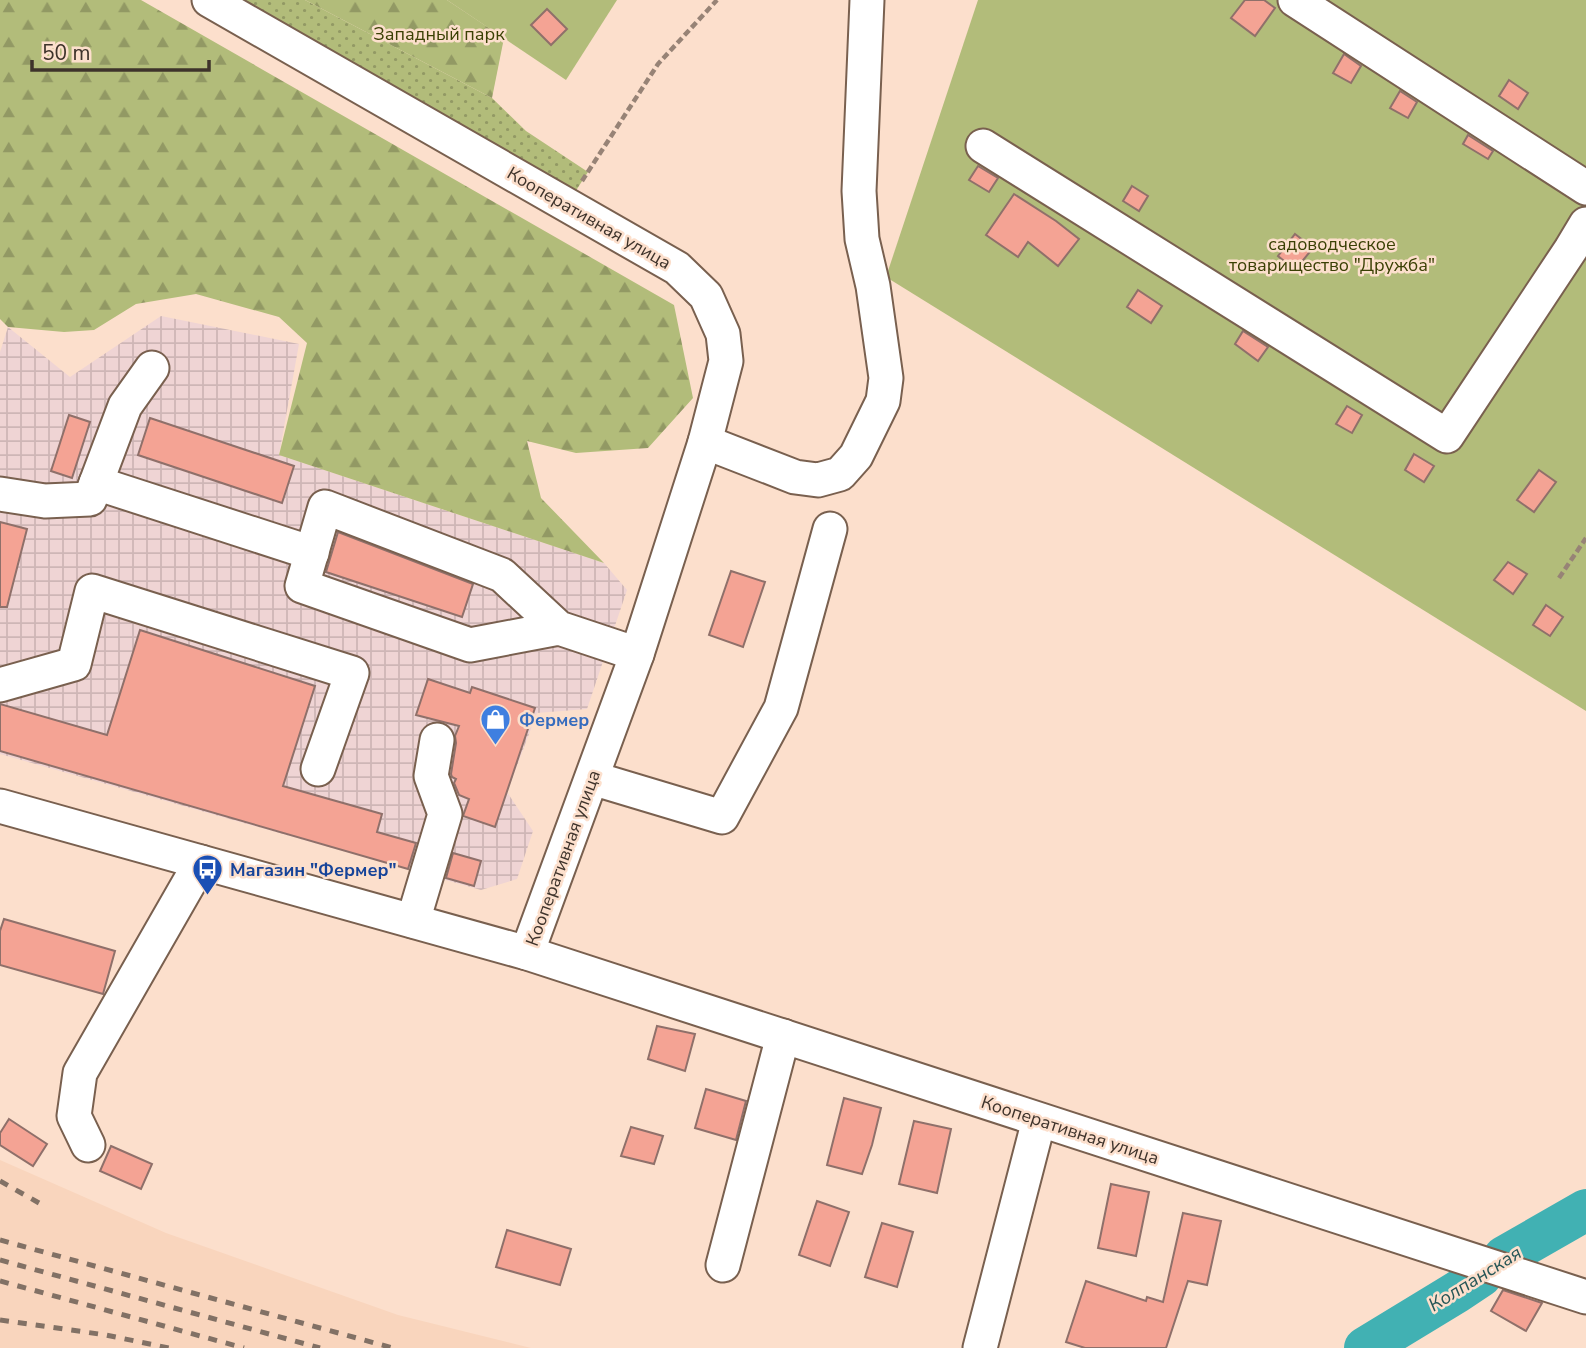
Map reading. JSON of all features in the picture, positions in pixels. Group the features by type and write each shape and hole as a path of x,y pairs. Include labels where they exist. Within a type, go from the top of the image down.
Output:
{"street":[{"name":"Кооперативная улица","path":"209,0 677,268 706,296 723,334 726,361 705,442 637,654 527,953 1586,1297"},
{"path":"705,442 795,477 818,480 839,474 856,456 883,401 886,378 873,286 862,239 859,191 867,0"},
{"path":"1295,0 1586,188"},
{"path":"983,146 1447,436 1581,244"},
{"path":"0,494 45,501 90,499 125,406 152,368"},
{"path":"96,483 312,553"},
{"path":"559,628 470,645 302,586 325,507 502,575 559,628 637,654"},
{"path":"592,778 722,817 781,708 830,529"},
{"path":"0,685 75,664 92,591 352,673 318,769"},
{"path":"413,921 445,814 431,776 437,740"},
{"path":"0,806 527,953"},
{"path":"88,1145 74,1116 80,1073 201,862"},
{"path":"723,1265 783,1036"},
{"path":"980,1348 1039,1119"}],"path":[{"path":"588,172 658,64 717,0"},
{"path":"1559,578 1586,538"}],"shaded area":[{"path":"161,316 299,344 279,455 604,563 627,590 587,709 537,713 507,792 533,831 517,879 481,890 0,754 0,352 8,327 70,377"},
{"path":"0,1160 166,1233 398,1315 531,1348 0,1348"}],"green space":[{"path":"0,0 141,0 674,305 693,398 648,448 576,453 527,441 541,498 604,563 279,455 307,343 279,317 196,294 136,304 94,330 64,332 8,327 0,319"},
{"path":"209,0 305,0 492,98 526,131 588,172 566,206"},
{"name":"Западный парк","path":"305,0 447,0 504,38 492,98"},
{"path":"447,0 617,0 566,80"},
{"name":"садоводческое товарищество \"Дружба\"","path":"978,0 1586,0 1586,711 886,277"}],"building":[{"path":"1245,0 1264,0 1275,8 1255,36 1231,18"},
{"path":"547,9 567,29 551,45 531,25"},
{"path":"1344,54 1361,66 1351,83 1333,73"},
{"path":"1509,80 1528,93 1518,109 1499,96"},
{"path":"1400,91 1417,102 1408,118 1390,108"},
{"path":"1468,135 1493,151 1488,159 1463,144"},
{"path":"978,166 998,178 989,192 969,180"},
{"path":"1132,186 1148,196 1139,211 1123,201"},
{"path":"1014,194 1079,239 1058,266 1028,242 1018,257 986,235"},
{"path":"1295,234 1313,248 1295,270 1278,256"},
{"path":"1138,290 1162,306 1151,323 1127,307"},
{"path":"1243,331 1268,347 1258,361 1235,344"},
{"path":"1347,406 1362,415 1352,433 1336,424"},
{"path":"69,415 90,422 72,478 51,471"},
{"path":"150,418 294,466 282,503 138,455"},
{"path":"1414,454 1434,466 1424,482 1405,470"},
{"path":"1539,470 1556,482 1534,512 1517,500"},
{"path":"0,522 27,529 7,607 0,607"},
{"path":"338,532 473,584 462,617 326,572"},
{"path":"1508,562 1527,574 1513,594 1494,580"},
{"path":"731,571 765,582 743,647 709,635"},
{"path":"1546,605 1563,617 1550,636 1533,625"},
{"path":"140,630 315,686 283,786 382,814 377,832 416,843 408,869 0,751 0,704 107,735"},
{"path":"428,679 470,693 472,687 535,708 495,827 463,816 469,799 459,795 454,783 456,779 451,774 455,736 459,726 416,715"},
{"path":"453,853 481,861 474,886 446,878"},
{"path":"4,919 115,951 103,994 0,965 0,931"},
{"path":"657,1026 695,1034 685,1071 648,1059"},
{"path":"706,1089 746,1101 736,1140 695,1128"},
{"path":"844,1098 881,1108 862,1174 827,1165"},
{"path":"9,1119 47,1144 33,1166 0,1145 0,1133"},
{"path":"914,1121 951,1129 937,1193 899,1184"},
{"path":"631,1127 663,1136 654,1164 621,1156"},
{"path":"111,1146 152,1164 141,1189 100,1171"},
{"path":"1111,1184 1149,1192 1136,1256 1098,1248"},
{"path":"817,1201 849,1212 830,1266 799,1255"},
{"path":"1183,1213 1221,1221 1207,1285 1188,1281 1166,1348 1085,1348 1066,1342 1086,1281 1146,1301 1147,1297 1163,1302"},
{"path":"882,1223 913,1232 897,1287 865,1277"},
{"path":"507,1230 571,1249 560,1285 496,1267"},
{"path":"1503,1290 1542,1303 1526,1331 1491,1311"}],"waterway":[{"name":"Колпанская","path":"1504,1257 1586,1210"},
{"name":"Колпанская","path":"1365,1348 1481,1276"}],"railway":[{"path":"0,1181 39,1203"},
{"path":"0,1240 393,1348"},
{"path":"0,1260 320,1348"},
{"path":"0,1281 244,1348"},
{"path":"0,1320 106,1335 169,1348"}],"place":[{"name":"Фермер","path":"496,747"},
{"name":"Магазин \"Фермер\"","path":"207,897"}]}
